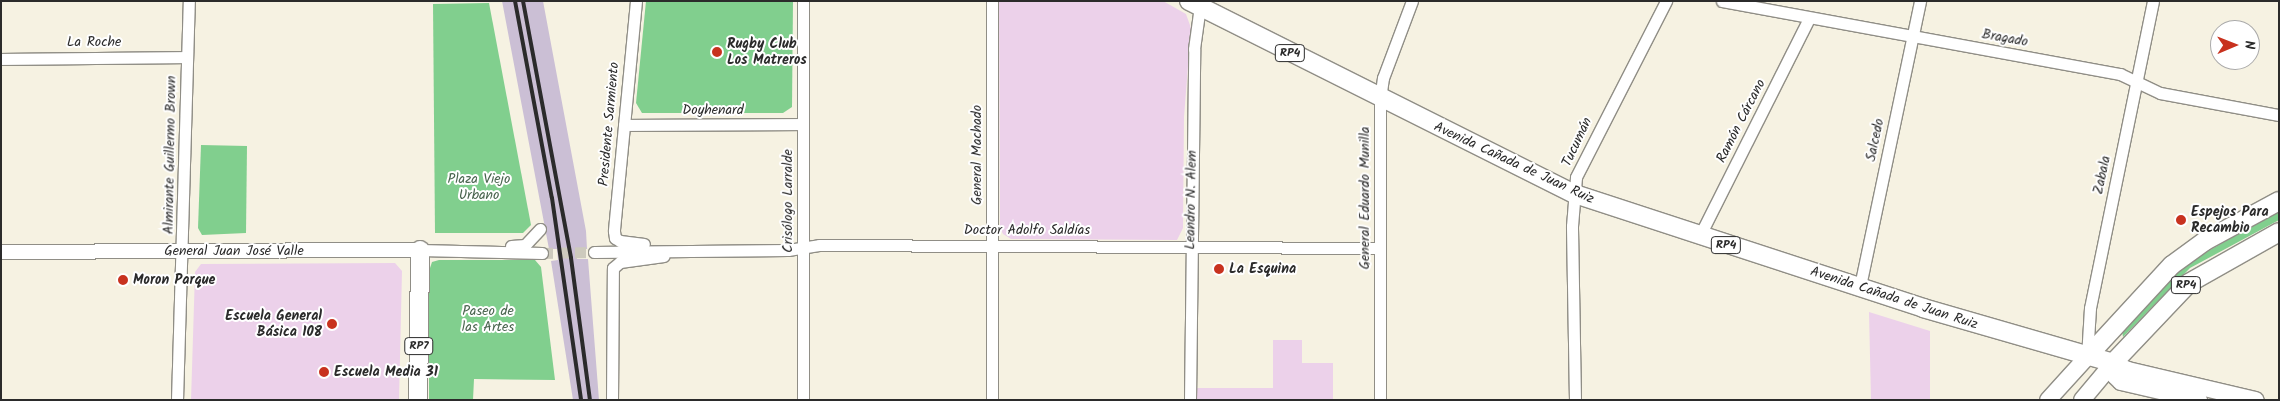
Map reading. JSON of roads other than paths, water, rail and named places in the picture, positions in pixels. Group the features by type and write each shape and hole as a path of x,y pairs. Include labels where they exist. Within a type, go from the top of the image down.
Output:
{"main road":[{"name":"Avenida Cañada de Juan Ruiz","path":"1196,3 1380,99 1575,194 1699,237 1860,286 1923,308 2112,363"},
{"name":"RP4","path":"2087,356 2172,265 2205,241 2279,201"},
{"name":"RP4","path":"2112,363 2189,282 2279,232"},
{"name":"RP7","path":"418,400 420,250"},
{"path":"2048,400 2087,356"},
{"path":"2082,400 2112,363"},
{"path":"2112,363 2115,376 2121,382 2199,400"},
{"path":"2112,363 2256,400"}],"street":[{"name":"Almirante Guillermo Brown","path":"177,400 190,1"},
{"name":"Presidente Sarmiento","path":"626,244 615,238 614,231 636,1"},
{"name":"Crisólogo Larralde","path":"803,1 803,400"},
{"name":"General Machado","path":"992,1 992,400"},
{"name":"General Eduardo Munilla","path":"1380,400 1380,99 1383,78 1412,1"},
{"name":"Tucumán","path":"1575,400 1572,226 1580,166 1666,1"},
{"name":"Bragado","path":"1722,1 2120,74 2160,93 2279,115"},
{"name":"Salcedo","path":"1860,286 1920,1"},
{"name":"Zabala","path":"2087,356 2090,308 2153,1"},
{"name":"Leandro N. Alem","path":"1190,400 1190,246 1196,3"},
{"name":"Ramón Cárcano","path":"1699,237 1809,18"},
{"name":"La Roche","path":"1,58 188,57"},
{"name":"Doyhenard","path":"624,126 803,124"},
{"name":"General Juan José Valle","path":"467,251 474,247 522,246 540,229"},
{"name":"Doctor Adolfo Saldías","path":"626,244 657,244 675,251 788,250 803,247 991,244 1380,248"},
{"name":"General Juan José Valle","path":"1,252 420,250 542,253"},
{"name":"Doctor Adolfo Saldías","path":"614,398 613,273 616,264 658,259 675,251"},
{"path":"594,252 675,251"}],"tunnel":[{"path":"542,253 594,252"}],"railway":[{"path":"515,1 552,198 581,400"},
{"path":"523,1 571,258 590,400"}],"place":[{"name":"Rugby Club Los Matreros","path":"717,52"},
{"name":"Espejos Para Recambio","path":"2181,220"},
{"name":"La Esquina","path":"1219,269"},
{"name":"Moron Parque","path":"123,280"},
{"name":"Escuela General Básica 108","path":"332,324"},
{"name":"Escuela Media 31","path":"324,372"}],"park label":[{"name":"Plaza Viejo Urbano","path":"479,187"},
{"name":"Paseo de las Artes","path":"488,320"}]}
